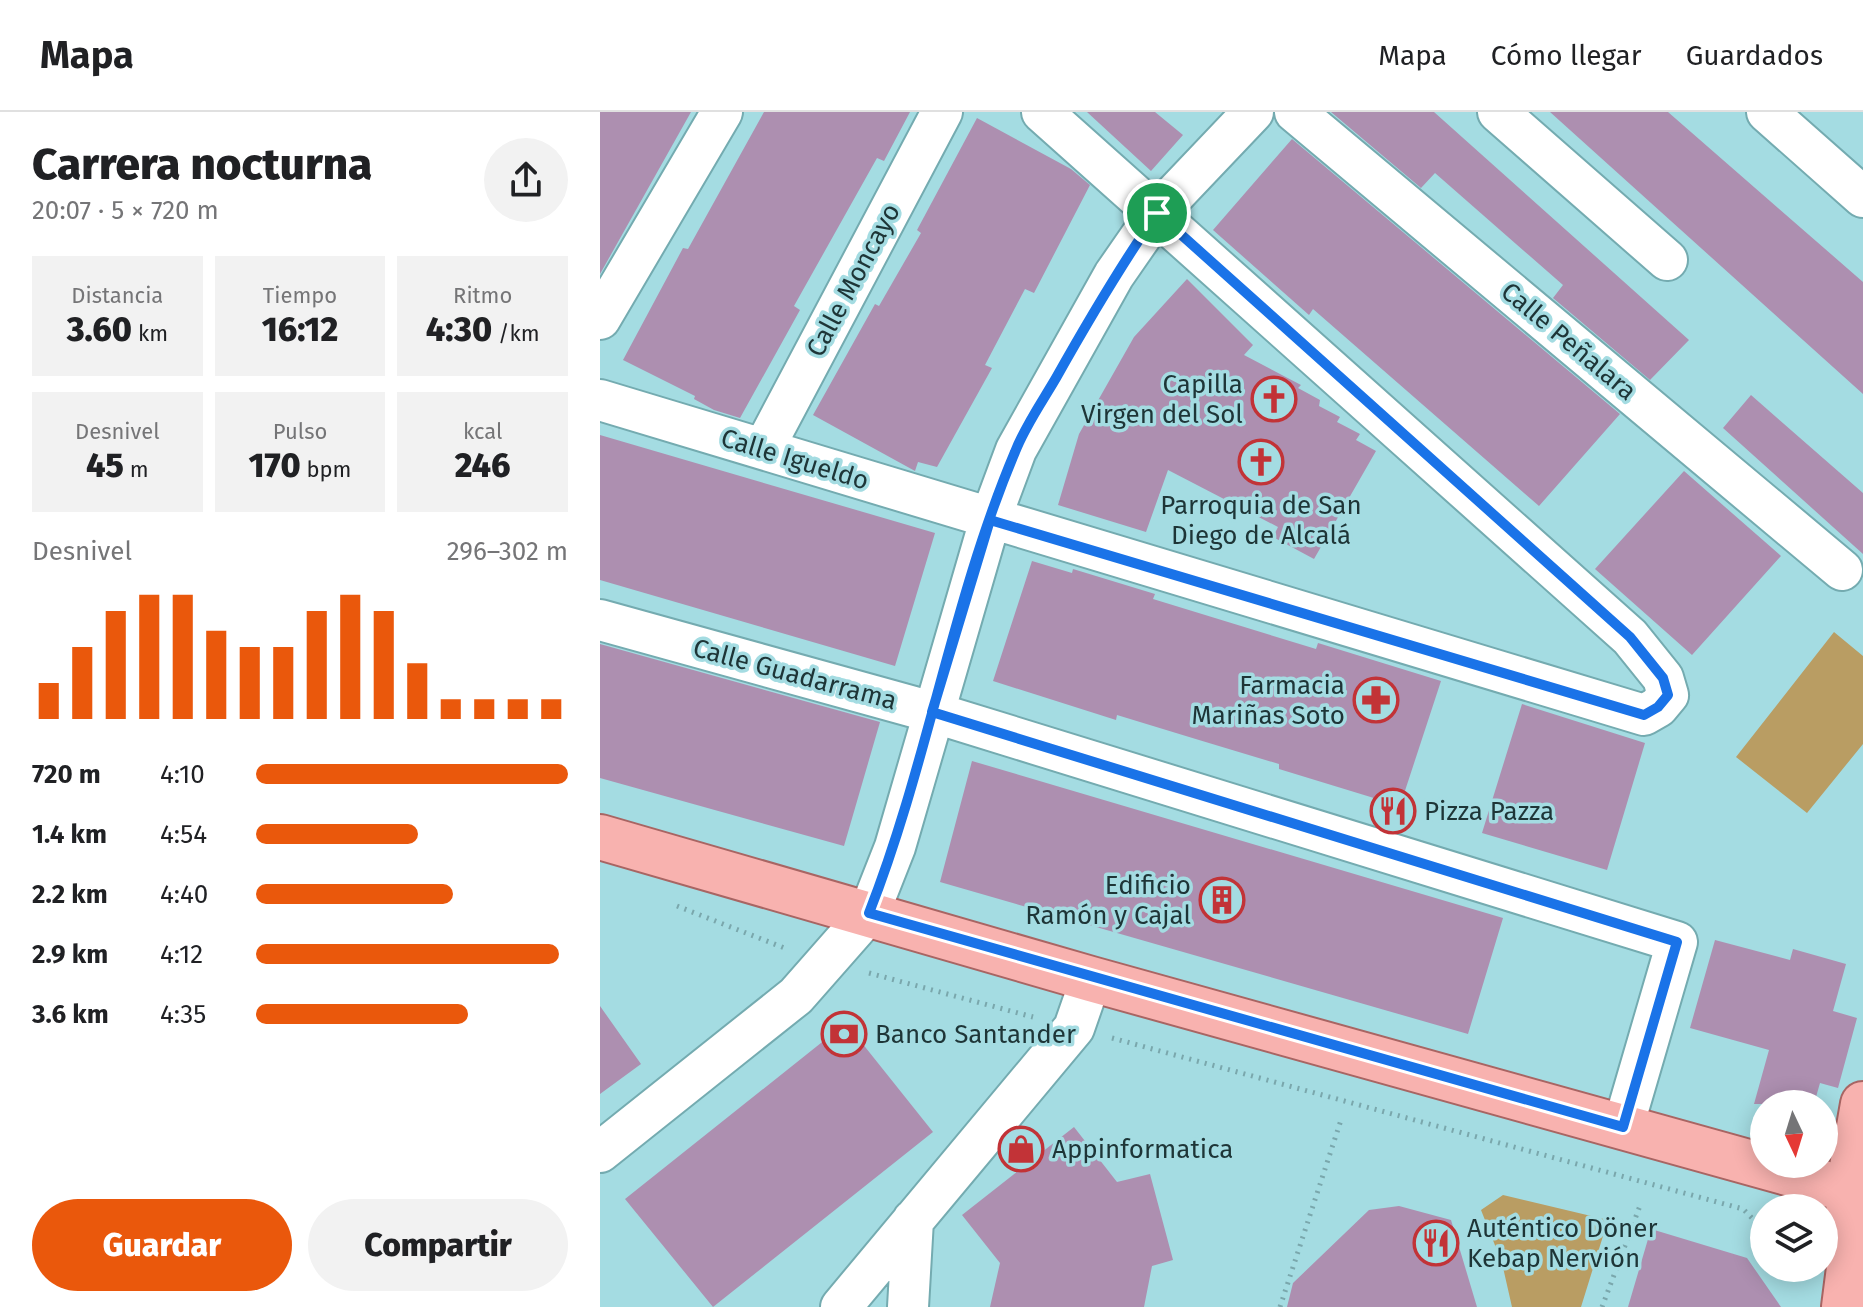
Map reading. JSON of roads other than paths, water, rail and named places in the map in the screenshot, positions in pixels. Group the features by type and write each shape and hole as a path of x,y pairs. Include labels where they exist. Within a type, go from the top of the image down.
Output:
{"main road":[{"path":"600,837 1091,979 1856,1192"},
{"path":"1844,1307 1849,1284 1863,1104"}],"street":[{"path":"600,319 722,112"},
{"name":"Calle Moncayo","path":"764,448 942,112"},
{"path":"1042,112 1157,213"},
{"path":"600,1152 796,996 869,913 895,847 990,520 1016,450 1114,275 1157,213 1253,112"},
{"name":"Calle Peñalara","path":"1295,112 1842,570"},
{"path":"1498,112 1667,260"},
{"path":"1767,112 1863,197"},
{"name":"Calle Igueldo","path":"600,400 1644,715 1658,707 1668,695 1663,678 1630,637 1157,213"},
{"name":"Calle Guadarrama","path":"600,620 932,712 1677,942 1623,1127"},
{"path":"841,1307 1074,1028 1091,979"},
{"path":"908,1307 913,1220"}],"place":[{"name":"Capilla Virgen del Sol","path":"1274,399"},
{"name":"Parroquia de San Diego de Alcalá","path":"1261,462"},
{"name":"Farmacia Mariñas Soto","path":"1376,700"},
{"name":"Pizza Pazza","path":"1393,811"},
{"name":"Edificio Ramón y Cajal","path":"1222,900"},
{"name":"Banco Santander","path":"844,1034"},
{"name":"Appinformatica","path":"1021,1149"},
{"name":"Auténtico Döner Kebap Nervión","path":"1436,1243"}]}
